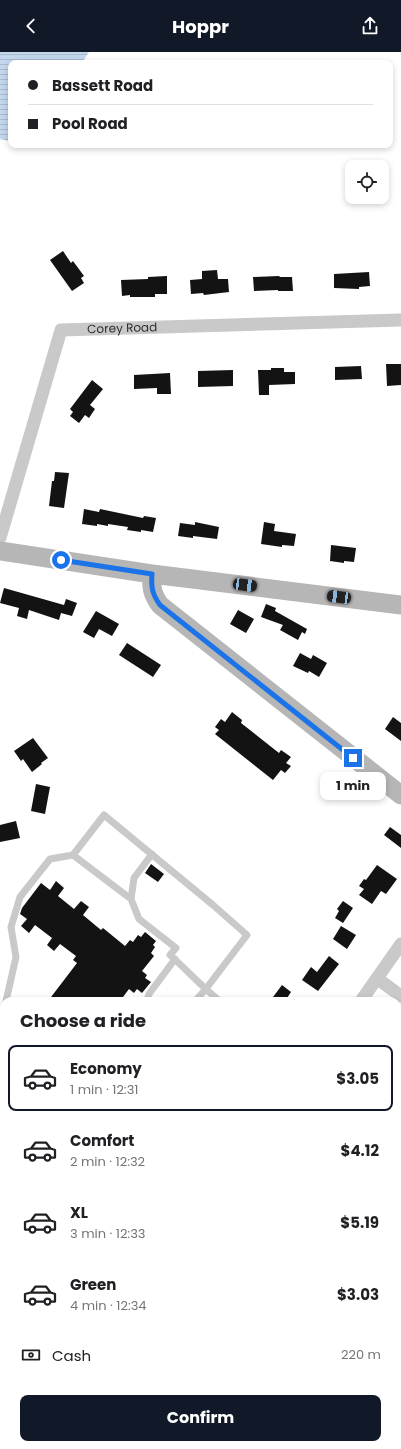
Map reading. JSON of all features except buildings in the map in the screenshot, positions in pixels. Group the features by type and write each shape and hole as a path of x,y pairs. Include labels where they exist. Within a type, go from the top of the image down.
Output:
{"street":[{"name":"Corey Road","path":"0,538 61,330 401,320"},
{"path":"0,551 152,574 401,605"},
{"path":"152,574 151,586 154,596 160,605 401,795"},
{"path":"364,997 401,944"},
{"path":"378,978 401,996"}],"lane":[{"path":"7,997 16,957 11,927 20,897 50,859 73,855 104,815 232,920 247,935 199,997"},
{"path":"152,854 134,878 131,899 139,919 176,948 170,955 192,974 205,990 215,997"},
{"path":"73,855 131,899"},
{"path":"148,997 175,959"}],"water":[{"path":"0,52 89,52 84,60 8,60 8,140 0,139"}],"route":[{"path":"61,560 152,574 151,586 154,596 160,605 353,758"}]}
